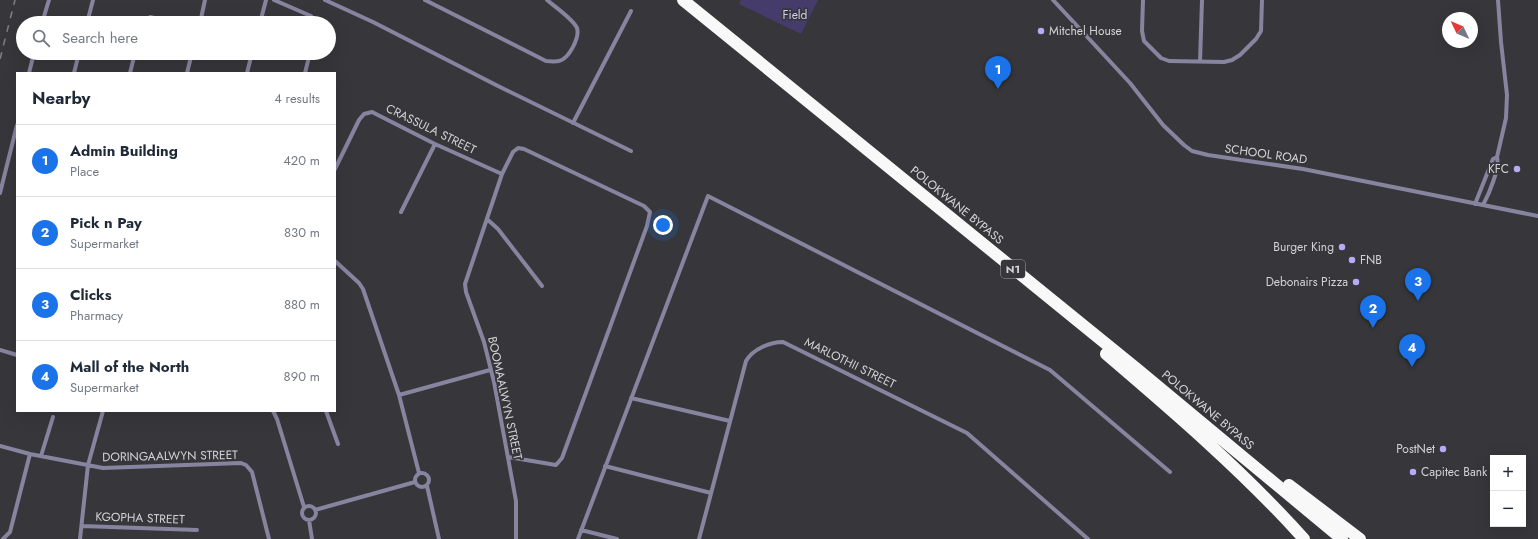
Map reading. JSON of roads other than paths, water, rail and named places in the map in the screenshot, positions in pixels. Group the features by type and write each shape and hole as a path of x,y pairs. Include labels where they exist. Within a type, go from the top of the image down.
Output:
{"highway":[{"name":"POLOKWANE BYPASS","path":"683,0 1137,369 1342,539"},
{"path":"1073,318 1077,328 1082,333 1146,388 1221,456 1287,520 1304,539"},
{"path":"1137,369 1176,397 1360,539"}],"street":[{"path":"44,16 49,0"},
{"path":"89,16 93,0"},
{"path":"202,16 206,0"},
{"path":"262,16 266,0"},
{"path":"274,0 311,16"},
{"path":"325,0 373,22 498,86 631,151"},
{"path":"425,0 546,61 560,61 567,57 576,38 577,29 572,21 547,0"},
{"name":"SCHOOL ROAD","path":"1053,0 1130,83 1164,125 1192,151 1208,155 1303,169 1538,216"},
{"path":"1143,0 1142,37 1145,43 1164,60 1200,62 1224,62 1232,60 1248,47 1261,31 1262,0"},
{"path":"1200,62 1202,0"},
{"path":"1483,205 1488,196 1498,161 1497,157 1504,124 1507,95 1498,0"},
{"path":"573,122 631,10"},
{"path":"29,72 32,60"},
{"path":"74,72 77,60"},
{"path":"130,72 134,60"},
{"path":"187,72 190,60"},
{"path":"247,72 250,60"},
{"path":"305,72 308,60"},
{"name":"CRASSULA STREET","path":"336,167 359,120 364,114 372,112 434,144 502,174"},
{"path":"0,194 16,129"},
{"path":"401,212 434,144"},
{"name":"BOOMAALWYN STREET","path":"508,457 556,465 562,458 647,226 650,212 644,206 524,149 518,148 513,152 502,174 488,220 465,284 466,292 484,342 494,382 516,501 516,539"},
{"path":"1475,204 1493,159 1497,157"},
{"path":"578,539 708,196 1050,370 1170,472"},
{"path":"488,220 498,229 542,286"},
{"path":"336,262 359,283 362,289 399,395 419,473 415,482"},
{"name":"MARLOTHII STREET","path":"699,539 744,366 749,357 755,351 772,344 783,342 971,435 1088,539"},
{"path":"0,350 16,355"},
{"path":"399,395 490,370"},
{"path":"631,398 730,421"},
{"path":"80,539 88,465 103,412"},
{"path":"274,412 304,507 302,514 304,518 309,520"},
{"path":"326,412 338,444"},
{"path":"41,456 53,418"},
{"name":"DORINGAALWYN STREET","path":"0,446 30,454 103,468 241,463 246,465 252,472 268,539"},
{"path":"3,539 10,532 30,454"},
{"path":"605,466 711,493"},
{"path":"419,473 428,475 430,480 427,486 439,539"},
{"path":"415,482 420,487 427,486"},
{"path":"304,507 310,506 316,510 415,482"},
{"path":"309,520 315,517 316,510"},
{"path":"309,520 312,539"},
{"name":"KGOPHA STREET","path":"82,526 197,530"},
{"path":"581,530 617,539"}],"railway":[{"path":"0,59 15,0"}],"place":[{"name":"Mitchel House","path":"1041,31"},
{"name":"Admin Building","path":"998,89"},
{"name":"KFC","path":"1517,169"},
{"name":"Burger King","path":"1342,247"},
{"name":"FNB","path":"1352,260"},
{"name":"Debonairs Pizza","path":"1356,282"},
{"name":"Clicks","path":"1418,301"},
{"name":"Pick n Pay","path":"1373,328"},
{"name":"Mall of the North","path":"1412,367"},
{"name":"PostNet","path":"1443,449"},
{"name":"Capitec Bank","path":"1413,472"}],"park label":[{"name":"Field","path":"795,15"}]}
